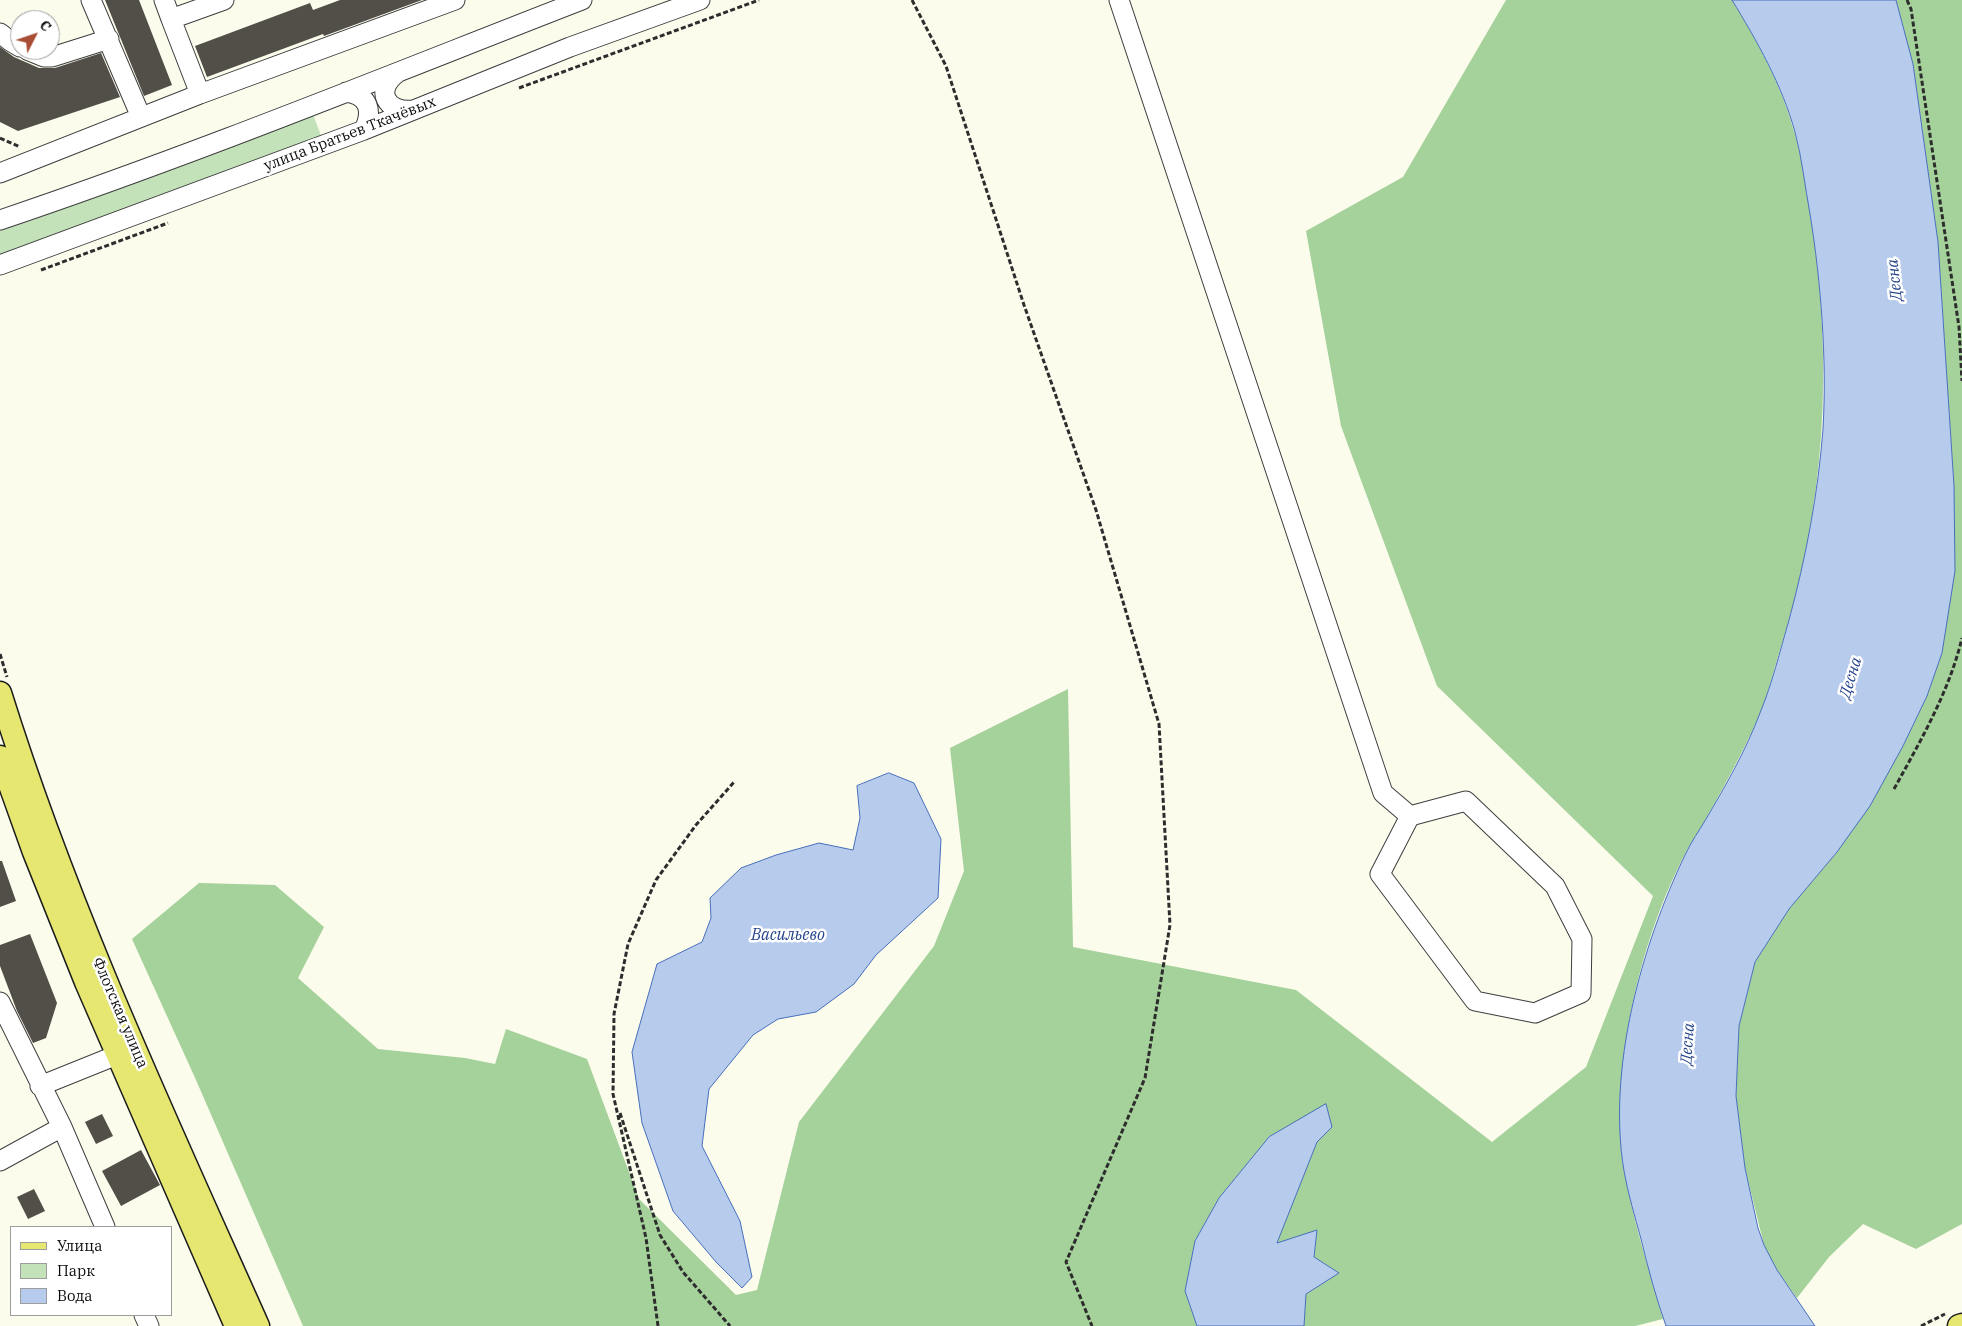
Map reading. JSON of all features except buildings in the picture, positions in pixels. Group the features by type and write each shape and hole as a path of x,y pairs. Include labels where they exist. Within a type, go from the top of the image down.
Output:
{"main road":[{"name":"Флотская улица","path":"0,693 23,767 101,970 258,1326"},
{"name":"Флотская улица","path":"0,758 34,852 79,965 236,1326"}],"street":[{"path":"91,0 109,38 141,117"},
{"path":"164,0 200,94"},
{"path":"172,19 224,0"},
{"path":"0,173 200,94 455,0"},
{"path":"0,220 78,194 582,0"},
{"name":"улица Братьев Ткачёвых","path":"0,265 364,130 570,47 700,0"},
{"path":"1119,0 1383,793 1410,816"},
{"path":"0,33 10,42"},
{"path":"60,54 109,38"},
{"path":"398,72 388,80 384,90 394,108 402,111 413,110"},
{"path":"346,92 357,93 370,110 368,122 364,130"},
{"path":"1466,801 1555,886 1582,939 1582,993 1535,1013 1475,1001 1380,874 1410,816 1466,801"},
{"path":"0,1002 62,1127 105,1226"},
{"path":"40,1086 118,1055"},
{"path":"0,1161 62,1127"}],"path":[{"path":"912,0 946,66 1024,305 1096,510 1159,724 1170,925 1144,1078 1066,1262 1092,1326"},
{"path":"1907,0 1911,9 1957,317 1962,381"},
{"path":"1894,788 1932,720 1957,659 1962,638"},
{"path":"658,1326 646,1238 614,1094 614,1014 628,944 656,880 696,825 735,781"},
{"path":"614,1094 660,1235 683,1272 730,1326"},
{"path":"1921,1326 1936,1318"}],"green space":[{"path":"1506,0 1732,0 1768,63 1789,114 1801,161 1817,269 1822,324 1823,379 1821,433 1816,488 1795,596 1768,692 1759,716 1728,779 1687,850 1665,897 1647,946 1640,972 1625,1048 1620,1110 1620,1141 1624,1172 1632,1209 1663,1319 1635,1326 1304,1326 1306,1294 1339,1273 1314,1257 1317,1231 1276,1244 1317,1142 1332,1127 1326,1105 1269,1137 1219,1198 1195,1241 1185,1291 1197,1326 303,1326 196,1080 132,939 199,883 275,885 324,927 298,978 378,1049 465,1058 495,1064 506,1029 587,1059 639,1199 736,1295 757,1290 799,1122 934,946 964,871 950,748 1068,689 1073,947 1296,990 1492,1142 1586,1067 1653,896 1437,686 1341,426 1306,231 1403,177"},
{"path":"1896,0 1962,0 1962,1224 1916,1249 1863,1224 1829,1257 1797,1298 1777,1270 1764,1245 1745,1168 1736,1096 1739,1026 1755,962 1789,909 1837,852 1903,746 1927,696 1942,653 1954,486 1938,242 1913,64"},
{"path":"312,112 322,138 0,256 0,226"}],"water":[{"name":"Десна","path":"1732,0 1896,0 1913,64 1938,242 1954,486 1955,571 1942,653 1927,696 1903,746 1870,806 1837,852 1789,909 1755,962 1739,1026 1736,1096 1745,1168 1758,1228 1764,1245 1777,1270 1815,1326 1666,1326 1652,1283 1628,1188 1624,1171 1620,1132 1620,1092 1624,1050 1642,969 1669,891 1685,855 1742,754 1768,691 1801,573 1815,501 1821,453 1824,403 1824,349 1814,240 1800,152 1790,115 1776,80"},
{"name":"Васильево","path":"889,773 914,783 941,839 938,898 876,955 854,984 816,1012 778,1019 753,1035 709,1089 702,1146 740,1221 752,1277 742,1288 716,1262 673,1211 642,1123 632,1052 657,964 702,942 711,918 710,898 741,868 776,855 819,843 853,850 860,818 857,786"},
{"path":"1326,1104 1332,1127 1317,1142 1277,1243 1317,1230 1314,1257 1339,1273 1306,1294 1304,1326 1197,1326 1185,1291 1195,1241 1219,1198 1269,1137"}]}
